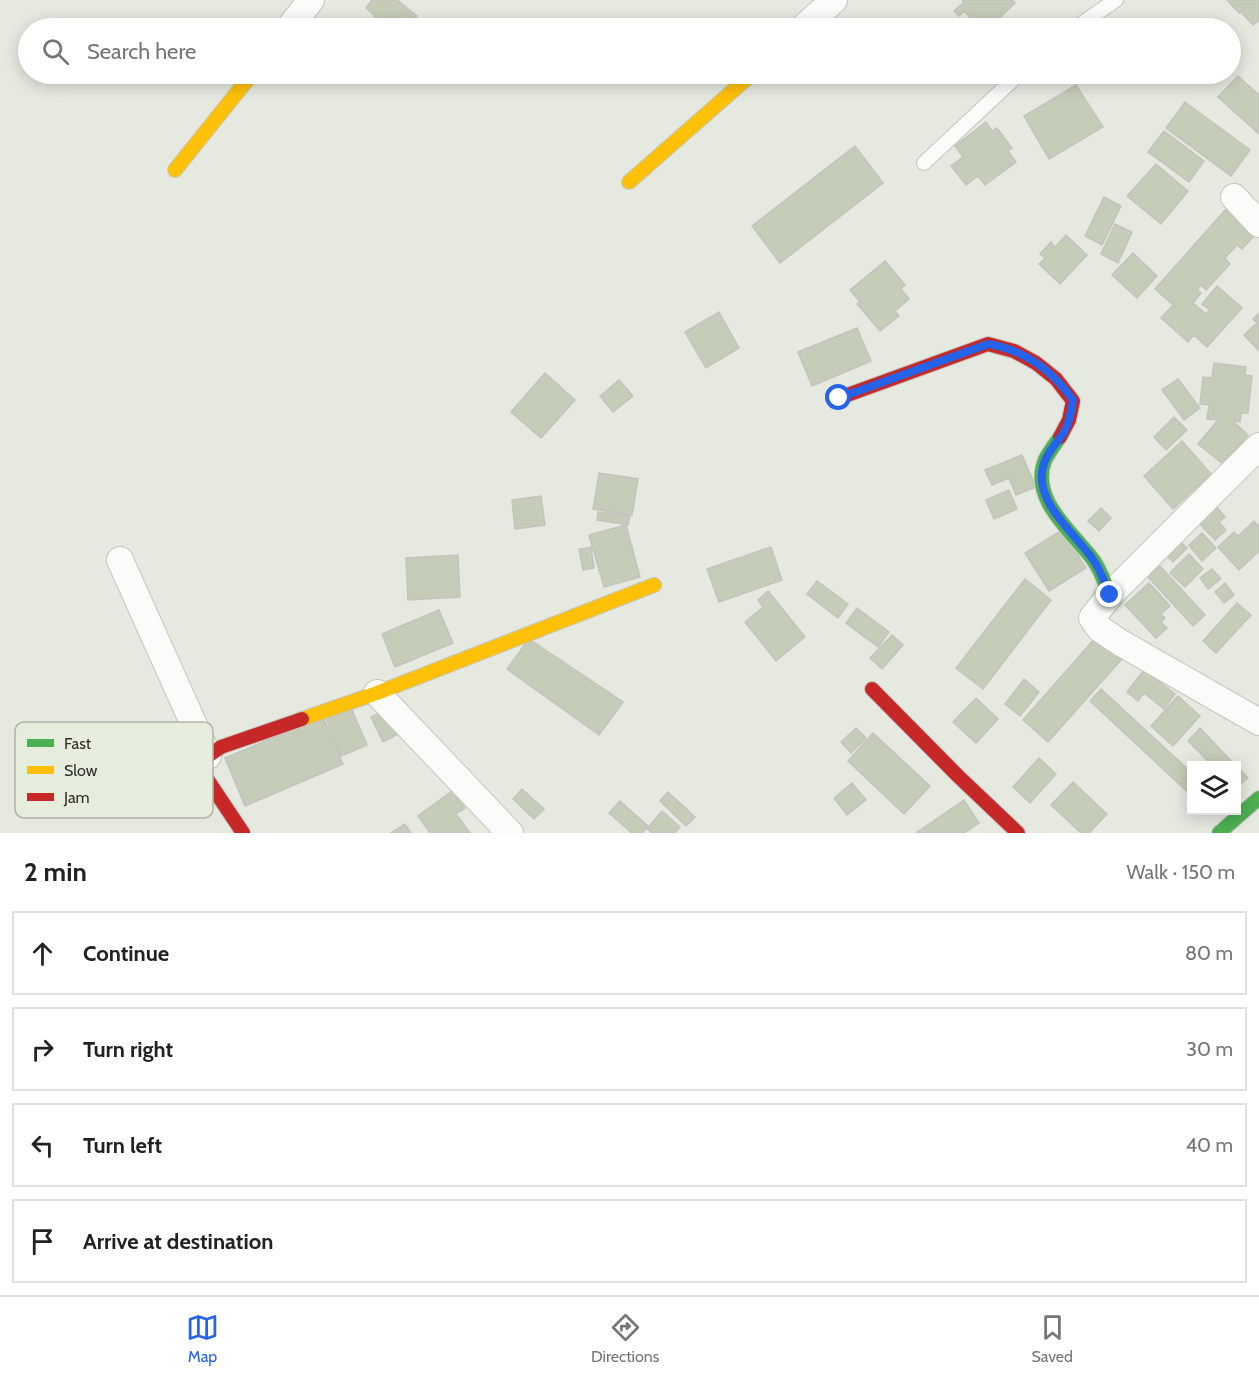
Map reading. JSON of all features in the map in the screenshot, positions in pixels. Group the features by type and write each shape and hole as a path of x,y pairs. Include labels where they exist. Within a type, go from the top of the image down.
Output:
{"street":[{"path":"297,18 311,0"},
{"path":"814,18 834,0"},
{"path":"175,170 244,84"},
{"path":"629,182 741,84"},
{"path":"1234,197 1259,224"},
{"path":"839,398 988,344 1007,347 1031,358 1065,388 1073,400 1065,431 1043,464 1040,479 1045,494 1053,512 1077,538 1096,564 1110,595"},
{"path":"1259,446 1110,595 1092,618 1100,629 1259,722"},
{"path":"120,560 193,722"},
{"path":"213,752 220,747 377,693 654,585"},
{"path":"872,689 1018,833"},
{"path":"377,693 510,833"},
{"path":"213,788 243,833"},
{"path":"1219,833 1259,798"}],"lane":[{"path":"1090,18 1116,0"},
{"path":"924,163 1008,84"}],"building":[{"path":"372,0 384,2 397,0 417,16 415,18 373,18 375,16 366,8"},
{"path":"962,0 1012,0 1015,3 999,18 970,18 964,11 959,16 954,11 964,2"},
{"path":"1227,0 1259,0 1259,20 1253,25"},
{"path":"1241,79 1259,95 1259,134 1218,97 1230,84 1241,84"},
{"path":"1076,85 1103,127 1049,159 1024,116"},
{"path":"1185,102 1250,150 1231,176 1166,128"},
{"path":"986,122 992,131 997,128 1012,148 1008,151 1016,162 985,185 978,176 966,185 951,166 963,157 955,146"},
{"path":"1164,131 1204,161 1189,182 1148,152"},
{"path":"855,146 883,183 780,263 752,226"},
{"path":"1156,164 1188,191 1161,224 1127,196"},
{"path":"1104,197 1121,206 1102,245 1085,236"},
{"path":"1226,209 1255,235 1242,249 1237,245 1225,258 1230,264 1206,290 1201,285 1197,290 1201,293 1193,303 1206,314 1210,310 1202,304 1217,286 1242,308 1207,347 1194,335 1188,342 1161,318 1173,305 1155,289"},
{"path":"1115,224 1132,232 1118,263 1101,254"},
{"path":"1066,235 1087,255 1060,284 1039,264 1045,258 1040,254 1051,242 1055,247"},
{"path":"1133,253 1157,276 1137,298 1112,275"},
{"path":"885,261 905,285 901,289 909,299 895,311 899,316 880,331 857,304 860,302 850,290"},
{"path":"719,312 739,348 706,368 685,332"},
{"path":"1259,313 1259,351 1244,335 1257,323 1253,319"},
{"path":"857,328 871,361 812,386 798,352"},
{"path":"1214,363 1246,367 1245,375 1252,376 1248,413 1241,413 1240,422 1233,421 1248,435 1223,464 1198,444 1218,420 1207,419 1209,405 1200,404 1203,377 1212,378"},
{"path":"545,373 575,400 541,438 511,412"},
{"path":"1178,379 1200,408 1184,420 1162,390"},
{"path":"619,380 633,396 613,412 600,396"},
{"path":"1174,417 1187,430 1166,450 1154,437"},
{"path":"1182,441 1211,474 1173,509 1144,476"},
{"path":"1022,455 1036,487 1016,495 1009,478 992,485 985,470"},
{"path":"599,473 638,479 632,515 593,509"},
{"path":"1009,490 1017,509 994,519 986,500"},
{"path":"541,496 545,525 515,529 512,500"},
{"path":"1216,506 1225,517 1219,522 1226,530 1215,540 1198,522"},
{"path":"1101,508 1111,518 1099,531 1088,521"},
{"path":"598,512 630,516 628,525 597,520"},
{"path":"1254,521 1259,527 1259,551 1239,570 1218,547 1234,532 1238,536"},
{"path":"626,525 640,577 604,587 589,535"},
{"path":"1062,530 1086,568 1049,591 1025,553"},
{"path":"1202,533 1216,548 1202,561 1189,545"},
{"path":"1174,536 1187,548 1173,562 1161,550"},
{"path":"591,547 594,568 583,570 579,549"},
{"path":"771,547 782,580 719,602 707,569"},
{"path":"1189,554 1203,569 1185,587 1170,573"},
{"path":"458,555 460,597 408,600 406,558"},
{"path":"1160,566 1205,615 1193,626 1148,577"},
{"path":"1212,569 1221,579 1208,589 1200,578"},
{"path":"1025,579 1051,600 983,689 956,668"},
{"path":"817,581 848,604 838,618 807,594"},
{"path":"1149,583 1170,606 1161,614 1165,618 1161,622 1167,628 1156,638 1125,605"},
{"path":"1225,583 1234,595 1224,603 1215,592"},
{"path":"768,591 805,637 776,661 745,622 763,607 758,600"},
{"path":"1237,603 1251,615 1216,653 1203,641"},
{"path":"857,608 889,632 878,647 846,623"},
{"path":"439,610 453,643 395,667 382,634"},
{"path":"892,635 903,645 882,669 870,658"},
{"path":"1096,637 1121,660 1048,742 1023,720"},
{"path":"529,639 623,702 599,735 507,669"},
{"path":"1144,670 1175,694 1164,709 1144,693 1138,701 1127,692"},
{"path":"1024,679 1039,692 1020,716 1005,704"},
{"path":"1101,689 1187,768 1187,791 1090,701"},
{"path":"1178,696 1200,716 1173,746 1151,726"},
{"path":"976,698 998,719 976,743 953,722"},
{"path":"349,703 367,745 341,756 324,713"},
{"path":"390,708 402,732 383,742 371,717"},
{"path":"323,717 343,764 245,806 225,758"},
{"path":"856,728 866,738 851,753 841,742"},
{"path":"1200,728 1231,761 1208,761 1188,741"},
{"path":"873,733 930,786 904,814 848,761"},
{"path":"1039,758 1056,774 1030,803 1013,787"},
{"path":"1241,771 1248,778 1241,784"},
{"path":"1073,782 1107,814 1089,833 1081,833 1051,805"},
{"path":"852,783 866,800 847,815 834,798"},
{"path":"522,789 544,809 534,819 513,799"},
{"path":"452,791 465,808 456,814 470,833 430,833 418,816"},
{"path":"668,792 695,817 686,826 660,801"},
{"path":"964,800 979,823 964,833 916,833"},
{"path":"620,801 648,826 642,833 632,833 609,813"},
{"path":"662,811 680,827 675,833 652,833 647,829"},
{"path":"405,824 411,833 391,833"}],"traffic: fast":[{"path":"1060,437 1045,460 1042,475 1043,489 1056,515 1096,565 1110,595"},
{"path":"1219,833 1259,798"}],"traffic: slow":[{"path":"175,170 244,84"},
{"path":"629,182 741,84"},
{"path":"302,719 377,693 654,585"}],"traffic: jam":[{"path":"839,398 988,344 1014,351 1036,363 1056,379 1073,401 1069,420 1060,437"},
{"path":"872,689 1018,833"},
{"path":"213,753 221,747 302,719"},
{"path":"213,788 243,833"}],"route":[{"path":"839,398 988,344 1007,347 1031,358 1065,388 1073,400 1065,431 1043,464 1040,479 1053,512 1077,538 1096,564 1110,595"}]}
